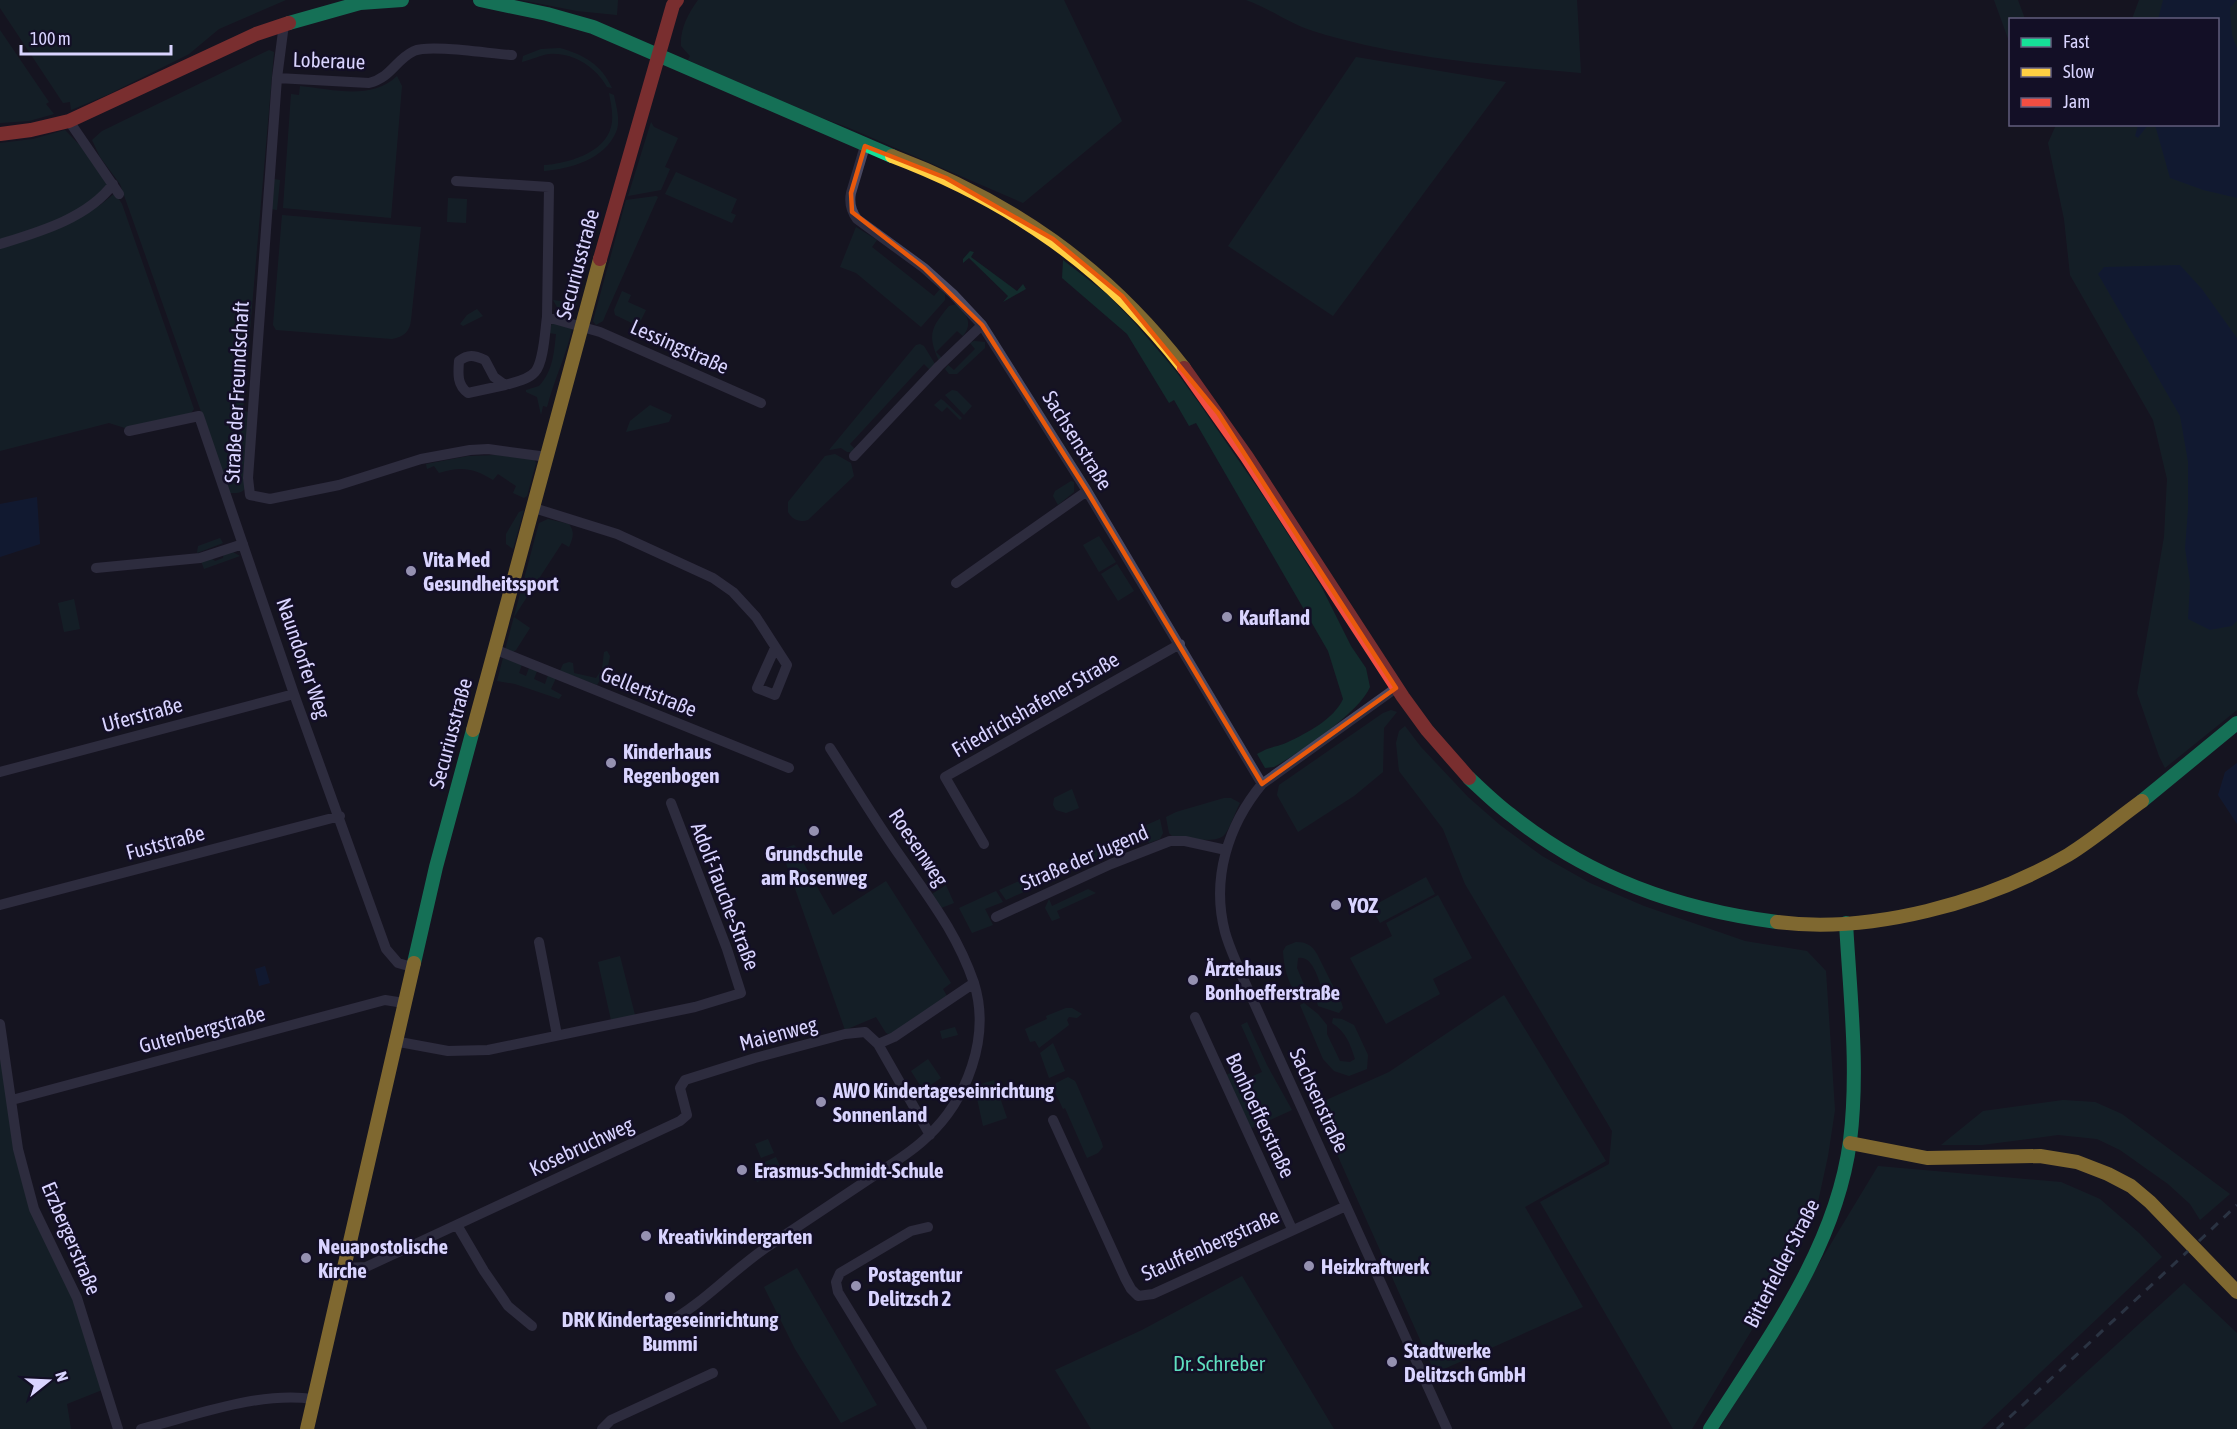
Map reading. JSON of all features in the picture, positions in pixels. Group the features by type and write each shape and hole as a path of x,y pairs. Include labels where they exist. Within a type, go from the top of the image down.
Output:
{"main road":[{"path":"0,134 31,130 69,121 256,34 284,24 360,3 402,0"},
{"path":"480,0 590,26 658,54 866,146 946,178 1015,214 1053,239 1122,296 1176,357 1218,414 1396,688 1429,733 1461,770 1497,804 1553,844 1615,879 1714,912 1766,921 1846,923 1899,916 1972,898 2061,860 2096,837 2237,723"},
{"name":"Securiusstraße","path":"307,1429 394,1041 436,867 582,326 658,54 673,5 677,0"},
{"name":"Bitterfelder Straße","path":"1710,1429 1781,1317 1827,1229 1839,1196 1850,1143 1853,1071 1846,923"},
{"path":"1850,1143 1927,1158 2040,1156 2077,1162 2131,1186 2169,1219 2237,1292"}],"street":[{"name":"Straße der Freundschaft","path":"284,24 277,78 248,478 250,495 270,499 339,485 422,459 471,450 488,449 547,457"},
{"name":"Loberaue","path":"277,78 369,83 390,74 408,55 425,48 512,55"},
{"path":"0,244 52,227 116,189 69,121"},
{"name":"Sachsenstraße","path":"866,146 849,200 852,212 857,219 946,287 982,325 1087,490 1262,784"},
{"path":"456,181 549,187 547,317 536,372 505,385 468,393 462,389 459,380 459,361 465,357 474,356 485,360 494,377 505,385"},
{"name":"Lessingstraße","path":"547,317 600,332 761,403"},
{"path":"854,456 939,366 982,325"},
{"name":"Naundorfer Weg","path":"129,431 199,416 294,694 340,816 386,949 398,963 412,967"},
{"path":"956,583 1087,490"},
{"path":"534,508 617,534 713,578 733,592 756,617 775,648"},
{"path":"96,568 200,558 243,544"},
{"name":"Friedrichshafener Straße","path":"984,844 945,777 1180,644"},
{"name":"Gellertstraße","path":"494,649 789,768"},
{"name":"Sachsenstraße","path":"1396,688 1262,784 1247,802 1226,850 1219,892 1226,933 1242,976 1447,1429"},
{"name":"Uferstraße","path":"0,772 294,694"},
{"name":"Roesenweg","path":"664,1325 684,1314 772,1243 906,1154 930,1135 957,1099 968,1078 979,1036 980,1013 974,983 964,954 950,927 830,748"},
{"name":"Adolf-Tauche-Straße","path":"394,1041 448,1051 488,1050 695,1007 741,993 727,949 671,803"},
{"name":"Fuststraße","path":"0,905 340,816"},
{"name":"Straße der Jugend","path":"996,917 1111,864 1170,841 1185,841 1226,850"},
{"path":"539,942 557,1035"},
{"path":"930,1135 878,1044 894,1037 974,983"},
{"name":"Gutenbergstraße","path":"12,1100 385,1000 404,1003"},
{"name":"Bonhoefferstraße","path":"1195,1017 1292,1229"},
{"name":"Erzbergerstraße","path":"0,1024 18,1149 34,1209 77,1298 118,1429"},
{"name":"Maienweg","path":"685,1080 755,1058 845,1034 864,1032 878,1044"},
{"name":"Kosebruchweg","path":"344,1268 366,1267 680,1121 687,1115 680,1088 685,1080"},
{"name":"Stauffenbergstraße","path":"1053,1120 1125,1278 1138,1296 1153,1294 1346,1206"},
{"path":"458,1225 484,1271 508,1306 532,1326"},
{"path":"922,1429 838,1292 836,1282 840,1273 850,1267 911,1231 928,1227"},
{"path":"602,1429 611,1420 713,1373"},
{"path":"141,1429 244,1402 292,1397 313,1399"}],"highlighted area":[{"path":"865,146 946,178 1053,239 1122,296 1218,413 1396,688 1262,784 1087,491 982,325 924,268 852,212 851,193"}],"green space":[{"path":"0,0 286,0 219,29 189,54 107,95 71,110 70,102 63,103 0,8"},
{"path":"521,0 618,0 617,15 577,11"},
{"path":"698,0 1064,0 1122,121 1023,203 847,127 789,106 688,60 690,56 681,46 683,28"},
{"path":"1246,0 1577,0 1581,73 1446,59 1379,48 1304,28"},
{"path":"1994,0 2018,0 2025,18 2009,18 2009,41"},
{"path":"2139,0 2237,0 2237,710 2165,768 2137,693 2164,537 2167,479 2153,420 2070,275 2064,219 2048,143 2056,126 2219,126 2219,18 2132,18"},
{"path":"0,30 49,102 46,104 54,114 29,121 0,123"},
{"path":"560,48 591,62 603,73 612,88 607,87 590,67 575,58 549,54 522,62 523,56 541,49"},
{"path":"269,50 274,52 243,411 250,412 246,487 241,492 230,493 120,184 100,157 92,140 102,131"},
{"path":"1356,57 1506,82 1333,316 1228,246"},
{"path":"397,76 402,86 391,218 283,208 291,94 299,95 300,86 351,92 375,89 387,84"},
{"path":"609,93 614,95 618,118 616,132 611,141 604,149 586,161 565,168 544,171 544,165 584,155 601,144 612,123"},
{"path":"651,122 654,127 678,138 665,167 670,169 661,190 628,196"},
{"path":"65,130 96,162 113,184 99,206 115,193 122,204 194,409 191,413 125,428 109,423 0,451 0,143 33,139"},
{"path":"676,172 737,199 731,213 736,215 732,223 665,194"},
{"path":"274,179 280,180 277,210 271,209"},
{"path":"658,197 603,321 596,325 593,321 626,200"},
{"path":"448,198 467,199 466,223 447,222"},
{"path":"282,215 421,227 411,320 406,333 392,339 276,330 273,325"},
{"path":"856,227 877,240 872,247 934,296 940,289 945,294 945,300 921,327 856,273 840,267"},
{"path":"970,251 974,252 971,257 1017,291 1023,284 1026,289 1003,302 1008,296 969,258 963,263 963,259"},
{"path":"1063,260 1107,294 1175,370 1266,500 1321,586 1351,646 1366,668 1370,687 1354,708 1312,743 1274,767 1265,768 1257,754 1311,730 1327,719 1343,699 1328,651 1196,423 1189,426 1174,400 1169,403 1127,334 1062,278"},
{"path":"622,291 631,295 628,302 646,310 638,326 615,315 614,310"},
{"path":"553,300 577,303 575,308 570,310 557,307"},
{"path":"957,304 968,319 968,327 963,336 957,331 936,352 942,358 939,361 933,344 933,332 938,320 949,306"},
{"path":"477,309 483,316 463,326 460,324 467,315"},
{"path":"555,323 572,329 547,407 543,406 541,415 537,397 526,390 539,386 550,368 556,334 548,333 551,325"},
{"path":"985,342 985,348 957,374 949,374 945,369 948,365 954,370 975,349 970,343"},
{"path":"916,345 924,346 935,364 930,370 924,364 850,444 855,449 853,452 847,452 841,448 829,450"},
{"path":"952,390 957,391 972,406 964,415 945,395"},
{"path":"941,399 962,418 960,420 947,407 942,412 934,405"},
{"path":"650,405 672,415 669,422 626,432 630,421"},
{"path":"835,454 851,463 854,476 808,520 799,521 788,512 788,502 825,456"},
{"path":"497,455 534,459 536,463 527,496 524,498 513,493 516,486 498,474 493,480 467,469 454,469 439,473 434,466 427,469 426,464 468,456"},
{"path":"1071,481 1074,482 1074,492 1058,505 1053,496 1055,491"},
{"path":"524,510 513,549 506,544 506,534 519,512"},
{"path":"548,519 569,524 573,532 572,538 569,547 562,543 514,617 530,628 516,650 511,653 505,650 539,523"},
{"path":"1099,536 1116,562 1099,572 1083,545"},
{"path":"220,538 223,543 197,553 198,546"},
{"path":"233,552 240,556 204,569 201,561 211,558 215,561 223,558 224,553"},
{"path":"1117,564 1134,591 1118,601 1101,574"},
{"path":"74,599 80,629 64,632 58,603"},
{"path":"607,651 610,656 608,666 597,685 560,671 563,664 569,662 573,663 574,673 596,678 602,669 604,652"},
{"path":"503,658 522,664 519,673 526,676 529,668 537,671 534,679 545,684 548,675 556,678 551,689 562,695 559,699 515,684 497,681"},
{"path":"1391,710 1397,712 1384,728 1383,772 1354,796 1298,832 1277,795 1279,785 1383,713"},
{"path":"1405,726 1421,747 1468,797 1500,825 1542,856 1590,883 1644,906 1745,941 1807,951 1826,971 1835,1110 1816,1211 1797,1255 1692,1429 1673,1429 1540,1202 1609,1164 1612,1131 1465,884 1443,829 1399,771 1396,743 1399,731"},
{"path":"1072,789 1079,808 1066,813 1056,810 1053,805 1054,798"},
{"path":"1224,798 1231,798 1240,803 1227,831 1221,837 1201,840 1173,837 1169,833 1166,817"},
{"path":"1160,819 1163,833 1160,839 1149,843 1146,837 1141,839 1137,829"},
{"path":"1134,830 1137,841 1006,900 999,890"},
{"path":"794,845 800,851 803,862 833,915 886,881 951,983 943,989 948,998 893,1036 886,1033 876,1017 845,1030 781,849"},
{"path":"1426,877 1435,894 1380,923 1371,907"},
{"path":"946,885 954,903 941,908 932,894"},
{"path":"1088,889 1096,893 1057,911 1060,918 1052,921 1045,908 1049,899 1052,906"},
{"path":"996,891 1003,902 985,909 993,925 972,933 959,908"},
{"path":"1438,895 1472,958 1433,979 1440,994 1386,1024 1350,958 1392,936 1386,923"},
{"path":"1296,942 1308,945 1317,954 1342,1004 1343,1008 1339,1013 1318,1006 1316,998 1323,991 1311,964 1303,958 1298,958 1297,968 1310,999 1306,1000 1295,992 1286,972 1283,951 1286,946"},
{"path":"620,956 635,1015 611,1020 598,962"},
{"path":"1504,995 1606,1161 1525,1207 1583,1307 1435,1373 1315,1105 1389,1072"},
{"path":"1304,1003 1327,1025 1327,1034 1340,1061 1350,1062 1355,1059 1347,1038 1332,1023 1333,1018 1342,1019 1354,1025 1368,1055 1367,1069 1349,1076 1334,1071 1323,1059 1300,1005"},
{"path":"1072,1008 1082,1014 1077,1018 1069,1017 1067,1020 1069,1025 1039,1048 1035,1041 1030,1042 1025,1029 1047,1019 1046,1016"},
{"path":"1247,1022 1292,1110 1250,1129 1226,1075 1235,1071 1240,1082 1262,1072 1241,1025"},
{"path":"0,1024 34,1209 77,1298 107,1388 67,1404 71,1429 0,1429"},
{"path":"955,1027 958,1035 942,1039 940,1031"},
{"path":"1053,1043 1065,1071 1049,1078 1040,1053"},
{"path":"928,1059 941,1078 923,1090 911,1071"},
{"path":"1068,1077 1075,1081 1103,1147 1098,1153 1087,1158 1065,1108 1063,1109 1054,1090 1056,1083"},
{"path":"994,1080 1007,1118 983,1126 975,1089 978,1085"},
{"path":"2063,1100 2095,1102 2122,1114 2230,1194 2200,1220 2190,1204 2168,1184 2120,1150 2097,1139 2058,1135 1982,1145 1941,1145 1983,1111"},
{"path":"768,1139 774,1153 761,1158 755,1144"},
{"path":"776,1157 782,1171 757,1182 751,1168"},
{"path":"1878,1166 2061,1182 2100,1199 2139,1233 2162,1257 1981,1429 1719,1429"},
{"path":"797,1268 877,1405 841,1423 795,1349 764,1287"},
{"name":"Dr. Schreber","path":"1242,1276 1334,1429 1091,1429 1055,1370 1142,1330"},
{"path":"2184,1283 2237,1333 2237,1429 2024,1429"}],"water":[{"path":"2163,0 2237,0 2230,8 2232,35 2237,48 2237,198 2203,190 2170,178 2155,126 2219,126 2219,18 2158,18"},
{"path":"2138,126 2147,126 2138,138 2135,136"},
{"path":"2180,265 2202,289 2237,338 2237,621 2232,626 2210,630 2188,619 2190,583 2185,548 2188,462 2180,416 2098,274 2104,267"},
{"path":"37,497 40,544 0,557 0,504"},
{"path":"2237,763 2237,824 2218,795 2225,772"},
{"path":"265,966 270,983 259,986 255,969"}],"railway":[{"path":"2199,1241 2237,1205"},
{"path":"1997,1429 2188,1251"}],"traffic: fast":[{"path":"289,23 360,3 402,0"},
{"path":"480,0 547,14 593,27 892,156"},
{"path":"2142,801 2237,723"},
{"path":"414,963 436,867 473,730"},
{"path":"1469,778 1500,806 1541,837 1604,873 1636,887 1704,909 1777,922"},
{"path":"1710,1429 1796,1292 1815,1256 1842,1180 1850,1141 1854,1087 1846,923"}],"traffic: slow":[{"path":"892,156 977,194 1016,216 1053,241 1089,268 1122,299 1184,368"},
{"path":"473,730 600,259"},
{"path":"1777,922 1813,925 1889,919 1965,900 2036,872 2068,855 2142,801"},
{"path":"307,1429 414,963"},
{"path":"1850,1143 1927,1158 2040,1156 2077,1162 2131,1186 2150,1202 2237,1292"}],"traffic: jam":[{"path":"600,259 673,5 677,0"},
{"path":"0,134 31,130 69,121 256,34 289,23"},
{"path":"1184,368 1247,457 1403,697 1427,730 1469,778"}],"place":[{"name":"Vita Med Gesundheitssport","path":"411,571"},
{"name":"Kaufland","path":"1227,617"},
{"name":"Kinderhaus Regenbogen","path":"611,763"},
{"name":"Grundschule am Rosenweg","path":"814,831"},
{"name":"YOZ","path":"1336,905"},
{"name":"Ärztehaus Bonhoefferstraße","path":"1193,980"},
{"name":"AWO Kindertageseinrichtung Sonnenland","path":"821,1102"},
{"name":"Erasmus-Schmidt-Schule","path":"742,1170"},
{"name":"Kreativkindergarten","path":"646,1236"},
{"name":"Neuapostolische Kirche","path":"306,1258"},
{"name":"Heizkraftwerk","path":"1309,1266"},
{"name":"Postagentur Delitzsch 2","path":"856,1286"},
{"name":"DRK Kindertageseinrichtung Bummi","path":"670,1297"},
{"name":"Stadtwerke Delitzsch GmbH","path":"1392,1362"}]}
